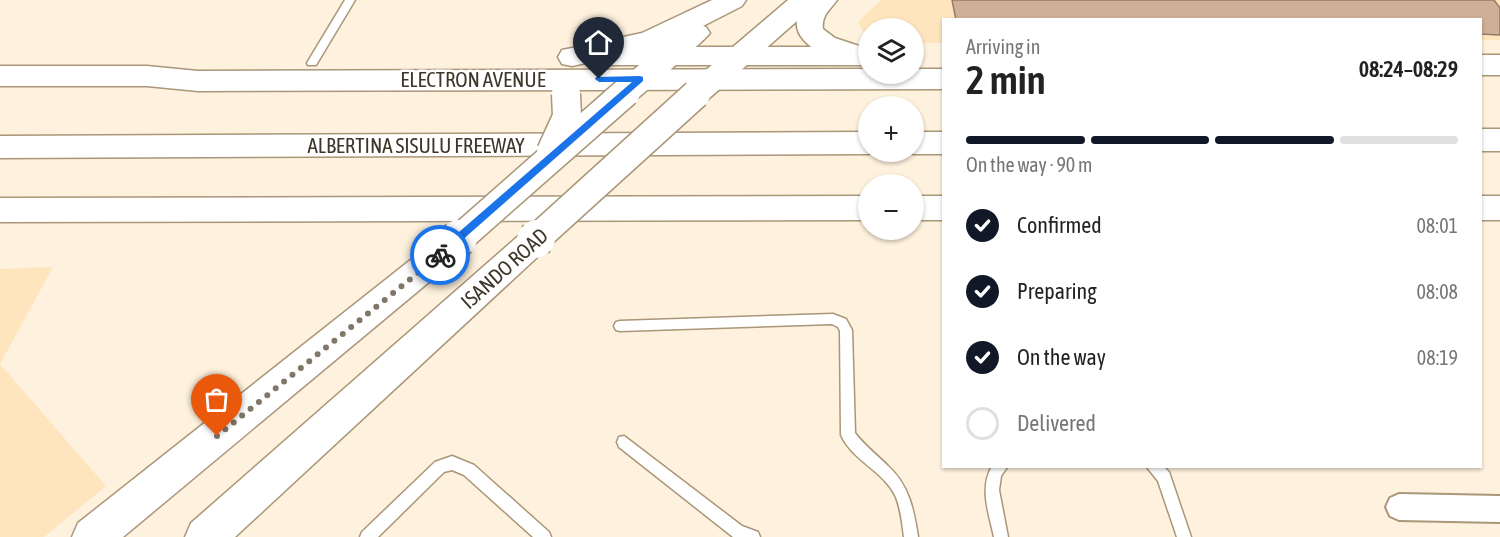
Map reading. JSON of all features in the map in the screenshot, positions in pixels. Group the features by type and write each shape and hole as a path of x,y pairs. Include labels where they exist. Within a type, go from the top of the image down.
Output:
{"main road":[{"path":"544,164 569,116 565,76 649,41 733,0"},
{"path":"92,537 448,248 666,56 738,0"},
{"name":"ISANDO ROAD","path":"205,537 737,57 804,0"},
{"path":"824,0 814,9 810,19 809,29 814,38 834,49 858,55"},
{"name":"ELECTRON AVENUE","path":"565,76 666,56 858,56"},
{"path":"924,57 942,57"},
{"path":"1482,65 1500,65"},
{"name":"ELECTRON AVENUE","path":"0,75 147,76 198,81 326,68 565,76 633,86 704,87 942,79"},
{"path":"1482,140 1500,140"},
{"name":"ALBERTINA SISULU FREEWAY","path":"0,147 858,143"},
{"path":"924,143 942,143"},
{"path":"0,210 858,208"},
{"path":"924,208 942,208"},
{"path":"1482,208 1500,208"}],"street":[{"path":"1399,507 1500,509"}],"lane":[{"path":"326,68 350,0"},
{"path":"620,326 833,319 842,323 846,330 848,435 858,450 895,483 904,501 911,537"},
{"path":"624,442 738,532 753,537"},
{"path":"367,537 440,467 452,463 469,471 544,537"},
{"path":"999,468 991,482 1001,537"},
{"path":"1155,468 1164,477 1184,537"}],"shaded area":[{"path":"881,0 1500,0 1500,40 1482,40 1482,18 942,18 942,43 924,43 924,18 862,18"},
{"path":"53,267 0,364 0,269"},
{"path":"0,364 106,486 44,537 0,537"}],"building":[{"path":"952,0 1494,0 1500,8 1500,35 1482,34 1482,18 956,18"}],"way so far":[{"path":"217,436 440,255"}],"route":[{"path":"440,255 640,79 599,79"}]}
